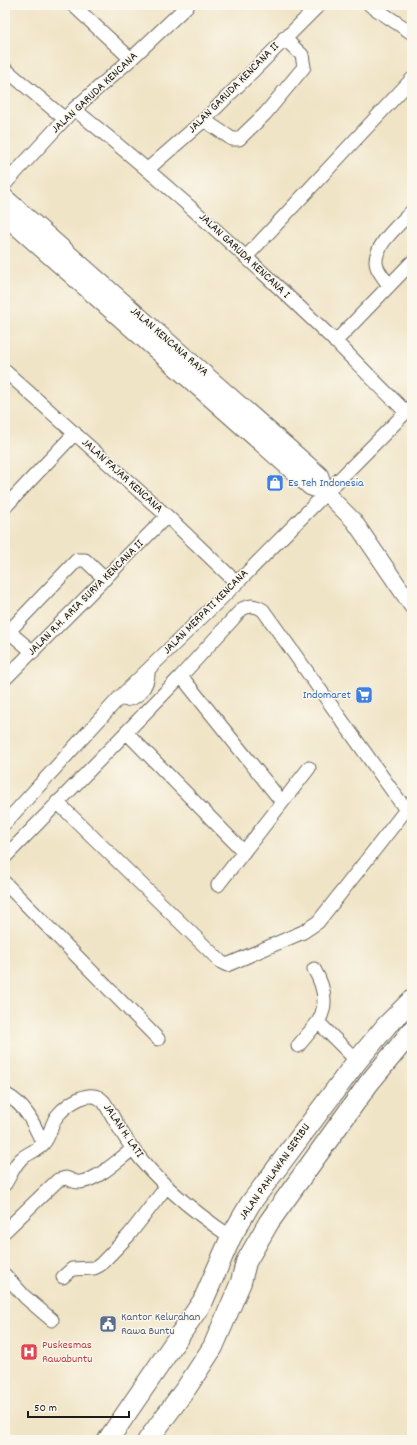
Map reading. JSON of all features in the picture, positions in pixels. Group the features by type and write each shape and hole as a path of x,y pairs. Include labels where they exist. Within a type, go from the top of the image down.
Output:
{"main road":[{"name":"JALAN PAHLAWAN SERIBU","path":"108,1440 203,1301 231,1237 250,1204 357,1061 387,1025 412,1000"},
{"name":"JALAN PAHLAWAN SERIBU","path":"148,1440 187,1388 213,1347 254,1246 292,1189 369,1082 410,1041"},
{"path":"274,1172 282,1173 288,1177 292,1189"}],"street":[{"path":"73,5 130,60"},
{"name":"JALAN GARUDA KENCANA","path":"5,184 74,109 130,60 188,5"},
{"name":"JALAN GARUDA KENCANA II","path":"148,169 204,120 284,38 319,5"},
{"path":"370,5 412,33"},
{"path":"204,120 232,138 239,139 265,114 304,67 302,55 284,38"},
{"path":"5,69 65,119"},
{"path":"246,257 412,79"},
{"name":"JALAN GARUDA KENCANA I","path":"74,109 148,169 246,257 409,409"},
{"name":"JALAN KENCANA RAYA","path":"5,197 320,475 326,493"},
{"path":"389,286 377,268 376,259 379,248 412,211"},
{"name":"JALAN KENCANA RAYA","path":"5,217 310,487 326,493 354,521 412,606"},
{"path":"336,342 412,262"},
{"name":"JALAN FAJAR KENCANA","path":"5,372 167,516 237,583"},
{"name":"JALAN MERPATI KENCANA","path":"5,823 119,698 237,583 409,409"},
{"path":"5,494 72,431"},
{"path":"5,507 72,431"},
{"name":"JALAN R.H. ARIA SURYA KENCANA II","path":"5,679 167,516"},
{"path":"33,652 14,636 12,630 13,627 76,560 85,560 105,580"},
{"path":"5,857 57,802 126,732 152,704 181,676 242,608 255,606 263,610 409,806 318,922 303,932 227,966 221,962 57,802"},
{"path":"119,698 129,701 139,692 148,680 148,670"},
{"path":"181,676 282,802"},
{"path":"139,692 152,704"},
{"path":"126,732 244,852"},
{"path":"218,885 309,768"},
{"path":"5,883 158,1040"},
{"path":"298,1046 323,1014 323,985 314,969"},
{"path":"318,1022 357,1061"},
{"path":"5,1094 24,1108 30,1115 44,1144 20,1160 5,1184"},
{"name":"JALAN H. LATI","path":"44,1144 57,1117 76,1101 88,1096 95,1095 100,1097 133,1149 150,1169 167,1186 231,1237"},
{"path":"5,1231 58,1180 66,1178 81,1182 92,1178 133,1149"},
{"path":"63,1277 72,1269 94,1268 100,1265 129,1235 167,1186"},
{"path":"5,1275 25,1297 52,1320"}],"place":[{"name":"Es Teh Indonesia","path":"275,483"},
{"name":"Indomaret","path":"364,695"},
{"name":"Kantor Kelurahan Rawa Buntu","path":"108,1324"},
{"name":"Puskesmas Rawabuntu","path":"29,1352"}]}
